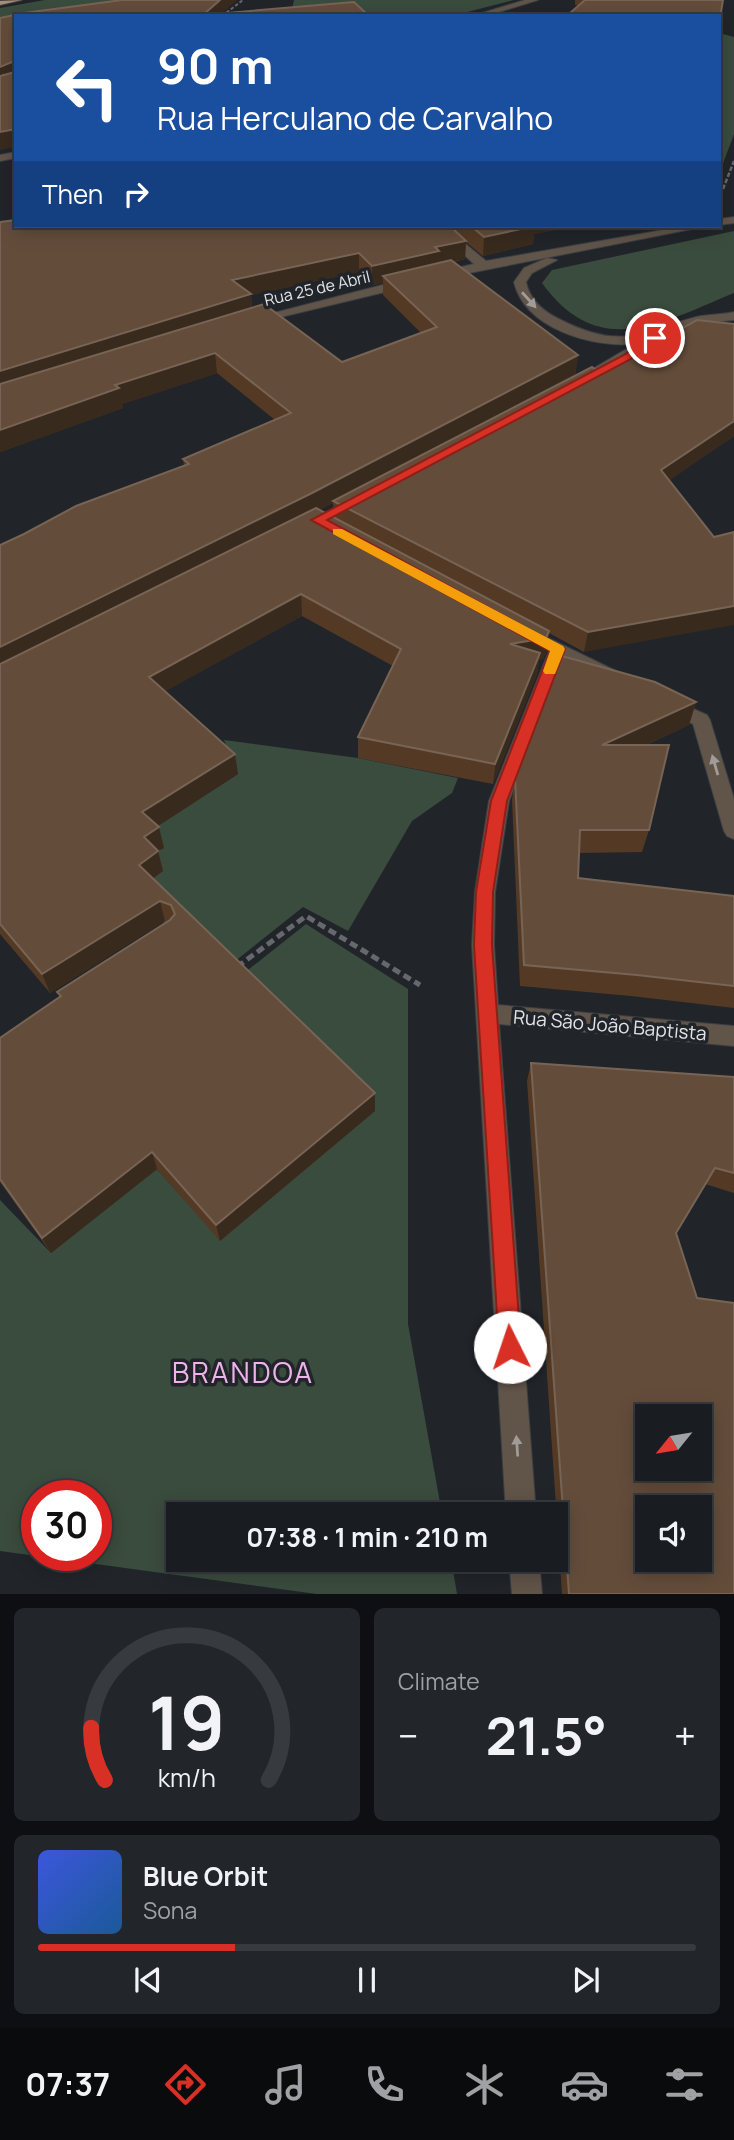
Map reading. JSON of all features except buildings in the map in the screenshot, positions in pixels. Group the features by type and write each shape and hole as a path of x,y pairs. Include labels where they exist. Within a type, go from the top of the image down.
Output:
{"highway":[{"path":"0,3 18,0"}],"street":[{"path":"483,14 534,0"},
{"path":"440,228 483,265"},
{"path":"655,338 621,342 584,336 548,318 519,289 518,280 532,266 626,241 692,228"},
{"name":"Rua 25 de Abril","path":"244,323 483,265 626,241"},
{"path":"568,388 655,338 697,321 733,317"},
{"path":"534,636 630,684"},
{"path":"520,1502 483,945 485,892 499,801 558,649"},
{"path":"653,696 701,720 734,831"},
{"name":"Rua São João Baptista","path":"487,1014 734,1036"},
{"path":"525,1572 527,1594"}],"path":[{"path":"225,14 243,0"},
{"path":"721,192 734,161"},
{"path":"226,958 236,968 306,916 420,985"}],"green space":[{"path":"45,0 118,0 39,14 14,14 14,19 0,21 0,8"},
{"path":"294,0 514,0 460,14 291,13"},
{"path":"721,34 734,37 734,134 721,169"},
{"path":"734,231 734,293 657,323 609,329 586,322 564,307 542,283 552,270"},
{"path":"224,740 358,758 458,778 452,793 412,821 348,931 303,907 229,966 191,930 162,922 134,892 147,833 238,774"},
{"path":"306,924 408,989 408,1324 440,1502 166,1502 166,1572 453,1572 457,1594 317,1594 112,1566 112,1480 21,1480 21,1554 0,1551 0,1200 51,1253 157,1169 220,1240 239,977"}],"slow traffic":[{"path":"337,531 558,649 550,671"}],"district":[{"name":"BRANDOA","path":"243,1373"}],"route":[{"path":"510,1347 483,945 485,892 499,801 558,649 317,520 628,357 655,338"}]}
